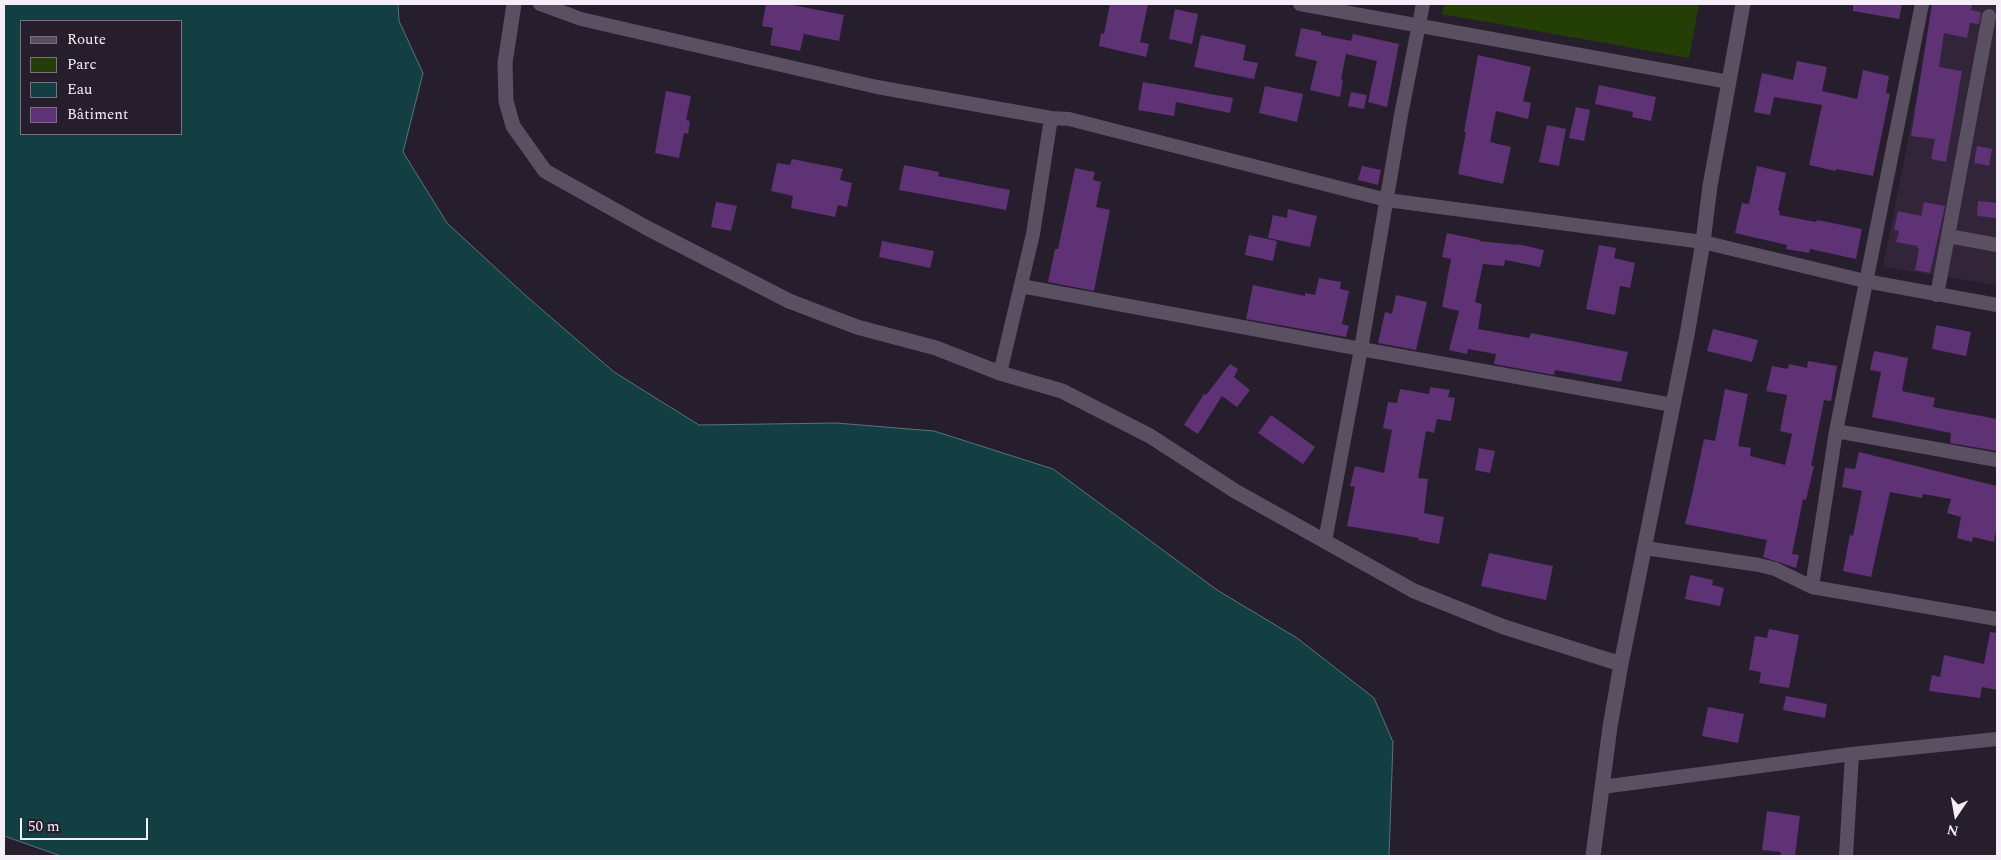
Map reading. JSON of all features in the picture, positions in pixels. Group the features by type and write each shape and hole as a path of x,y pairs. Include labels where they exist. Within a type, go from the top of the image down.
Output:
{"street":[{"path":"514,4 505,63 506,101 513,126 545,171 647,228 788,301 857,327 936,348 1000,373 1062,391 1150,436 1235,491 1414,591 1504,627 1621,664"},
{"path":"540,4 581,19 877,88 1051,118 1069,119 1387,200 1704,242 1865,281 1997,304"},
{"path":"1300,4 1729,82"},
{"path":"1325,541 1361,350 1401,115 1423,4"},
{"path":"1593,856 1621,664 1687,335 1704,242 1710,186 1743,4"},
{"path":"1812,588 1836,430 1922,4"},
{"path":"1937,295 1989,16"},
{"path":"1000,373 1033,234 1051,118"},
{"path":"1948,236 1997,245"},
{"path":"1021,286 1361,350 1673,405"},
{"path":"1836,430 1997,460"},
{"path":"1644,548 1759,565 1775,569 1812,588 1997,618"},
{"path":"1602,787 1852,754 1997,738"},
{"path":"1846,856 1852,754"}],"shaded area":[{"path":"1935,4 1997,4 1997,285 1883,267"}],"green space":[{"path":"1444,4 1699,4 1689,58 1442,14"}],"water":[{"path":"4,4 398,4 399,21 423,73 403,152 447,223 525,295 614,372 699,425 836,423 934,431 1053,469 1217,590 1297,638 1374,698 1393,742 1389,856 61,856 4,836"}],"building":[{"path":"766,4 787,4 844,15 839,41 804,34 800,51 770,45 773,28 762,26"},
{"path":"1110,4 1148,4 1140,42 1149,44 1146,57 1099,46 1101,33 1104,34"},
{"path":"1853,4 1902,4 1899,19 1853,11"},
{"path":"1932,4 1972,4 1971,10 1981,12 1979,24 1970,23 1967,38 1944,33 1939,67 1962,71 1946,162 1931,159 1935,139 1911,136"},
{"path":"1175,9 1198,14 1192,44 1169,39"},
{"path":"1301,28 1321,32 1321,35 1351,41 1353,34 1399,44 1387,107 1368,102 1377,61 1346,54 1340,97 1310,90 1317,61 1295,56"},
{"path":"1201,35 1246,45 1243,60 1258,63 1254,79 1194,67"},
{"path":"1478,55 1531,67 1523,101 1531,103 1528,119 1496,111 1490,142 1511,147 1503,184 1458,174"},
{"path":"1797,61 1827,67 1822,91 1857,99 1863,70 1889,76 1886,93 1890,94 1873,176 1836,169 1835,171 1809,165 1822,105 1774,97 1770,115 1754,112 1762,73 1793,80"},
{"path":"1143,82 1233,98 1230,113 1176,102 1174,116 1138,110"},
{"path":"1599,85 1656,97 1651,121 1632,117 1633,112 1595,104"},
{"path":"1265,86 1303,94 1297,122 1259,113"},
{"path":"666,91 691,96 686,120 690,121 688,134 684,133 679,158 655,153"},
{"path":"1351,92 1367,95 1364,109 1348,106"},
{"path":"1576,107 1590,110 1584,141 1569,138"},
{"path":"1547,125 1566,129 1559,166 1539,162"},
{"path":"1977,146 1992,149 1989,166 1974,163"},
{"path":"792,159 843,169 840,180 852,183 847,207 838,205 835,217 791,208 793,196 771,191 777,163 790,165"},
{"path":"904,165 939,172 938,176 1010,190 1006,210 899,190"},
{"path":"1362,166 1381,170 1378,185 1358,180"},
{"path":"1757,166 1786,173 1778,211 1780,211 1779,215 1862,229 1856,259 1810,249 1809,253 1786,249 1787,245 1735,233 1742,203 1749,204"},
{"path":"1075,168 1095,172 1093,180 1101,182 1096,207 1110,210 1094,291 1048,282 1055,249 1058,249"},
{"path":"1978,201 1997,203 1997,218 1977,216"},
{"path":"716,202 737,206 731,231 711,227"},
{"path":"1924,202 1945,206 1930,273 1915,270 1919,249 1917,246 1896,242 1899,231 1894,230 1898,211 1921,216"},
{"path":"1288,209 1317,216 1310,247 1268,238 1273,215 1287,218"},
{"path":"1447,233 1479,241 1517,244 1544,250 1540,267 1505,260 1504,266 1483,264 1475,302 1482,304 1478,329 1529,338 1531,333 1628,352 1621,382 1555,370 1554,375 1494,364 1496,354 1468,349 1467,354 1449,350 1459,311 1442,307 1451,259 1442,257"},
{"path":"1249,235 1277,241 1273,261 1245,255"},
{"path":"882,241 934,251 930,268 879,257"},
{"path":"1599,245 1616,248 1614,258 1635,263 1630,288 1620,286 1615,315 1586,309"},
{"path":"1319,278 1341,282 1340,289 1349,291 1342,324 1349,326 1346,337 1246,319 1253,285 1305,296 1305,293 1315,295"},
{"path":"1396,295 1427,302 1416,350 1378,343 1385,312 1392,314"},
{"path":"1936,325 1971,332 1966,356 1932,349"},
{"path":"1713,329 1758,340 1752,362 1707,351"},
{"path":"1874,351 1908,358 1902,391 1935,398 1933,407 1997,419 1997,451 1950,443 1951,433 1872,417 1881,372 1870,370"},
{"path":"1808,361 1837,366 1831,401 1824,400 1811,466 1814,466 1806,500 1803,499 1792,554 1799,555 1796,568 1763,557 1767,540 1685,524 1704,439 1715,441 1725,389 1748,394 1738,446 1751,448 1750,456 1785,465 1792,434 1780,431 1787,395 1766,391 1772,366 1788,369 1789,364 1807,368"},
{"path":"1230,364 1238,369 1234,377 1250,390 1237,407 1222,396 1198,434 1184,425 1204,394 1206,395"},
{"path":"1430,387 1450,390 1448,397 1455,398 1451,421 1437,419 1434,433 1426,431 1418,478 1428,479 1424,513 1444,517 1439,544 1418,540 1419,538 1347,526 1355,487 1350,486 1355,466 1384,473 1392,430 1383,428 1388,402 1397,403 1400,389 1429,394"},
{"path":"1271,415 1315,447 1303,464 1258,433"},
{"path":"1479,448 1495,451 1490,473 1475,470"},
{"path":"1859,452 1997,486 1997,524 1994,542 1973,537 1972,542 1957,538 1961,517 1947,513 1951,499 1923,494 1922,498 1890,492 1871,577 1843,571 1850,535 1853,536 1862,491 1842,487 1845,468 1855,469"},
{"path":"1489,553 1553,566 1546,600 1481,586"},
{"path":"1690,575 1713,580 1712,585 1724,588 1720,606 1685,599"},
{"path":"1769,629 1799,635 1789,688 1759,683 1761,672 1749,670 1755,636 1767,638"},
{"path":"1990,632 1997,633 1997,690 1982,687 1980,698 1929,691 1932,675 1940,677 1944,655 1984,664"},
{"path":"1786,696 1827,704 1825,718 1783,710"},
{"path":"1708,707 1744,714 1738,743 1702,736"},
{"path":"1767,811 1800,816 1795,856 1780,856 1781,852 1762,850"}]}
